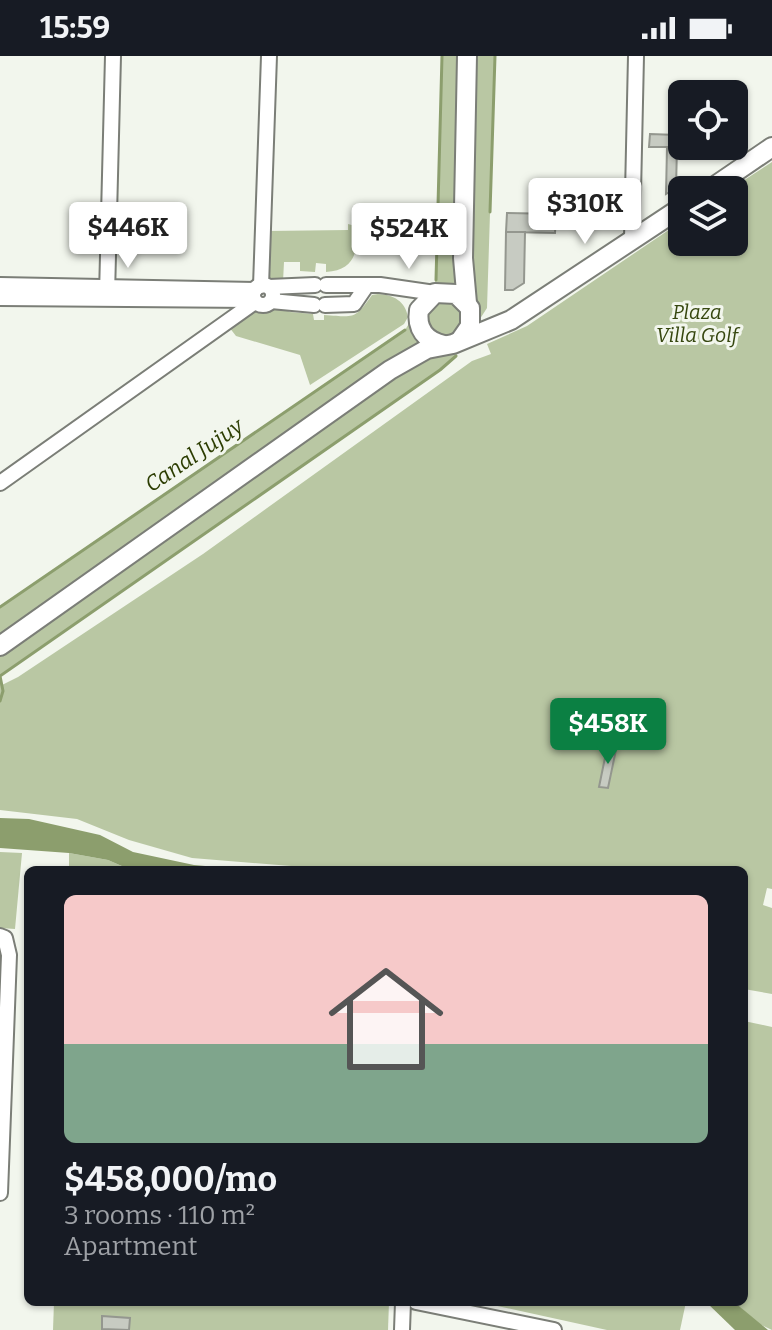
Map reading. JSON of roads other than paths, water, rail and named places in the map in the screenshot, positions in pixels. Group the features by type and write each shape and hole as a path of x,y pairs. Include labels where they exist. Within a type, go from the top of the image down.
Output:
{"main road":[{"path":"452,343 470,326 463,243 467,56"},
{"path":"730,176 772,147"},
{"path":"0,646 390,370 427,349 508,322 668,216"},
{"path":"390,370 408,349 423,303 456,273 463,243"},
{"path":"438,292 456,294 483,319 508,322"},
{"path":"419,322 428,339 452,343"}],"street":[{"path":"107,294 113,56"},
{"path":"261,294 269,56"},
{"path":"632,239 636,56"},
{"path":"0,285 107,294"},
{"path":"0,298 261,294 313,286 374,285 438,292"},
{"path":"0,483 261,294 312,304 354,304 374,285"},
{"path":"374,285 403,297 419,322"},
{"path":"312,304 313,286"},
{"path":"0,1193 9,955 3,937"},
{"path":"402,1330 403,1306"},
{"path":"436,1306 554,1330"}],"waterway":[{"name":"Canal Jujuy","path":"436,280 442,56"},
{"path":"490,212 495,56"},
{"name":"Canal Jujuy","path":"0,607 405,330"},
{"path":"0,701 3,691 0,676 456,356"}],"park label":[{"name":"Plaza Villa Golf","path":"697,324"}]}
